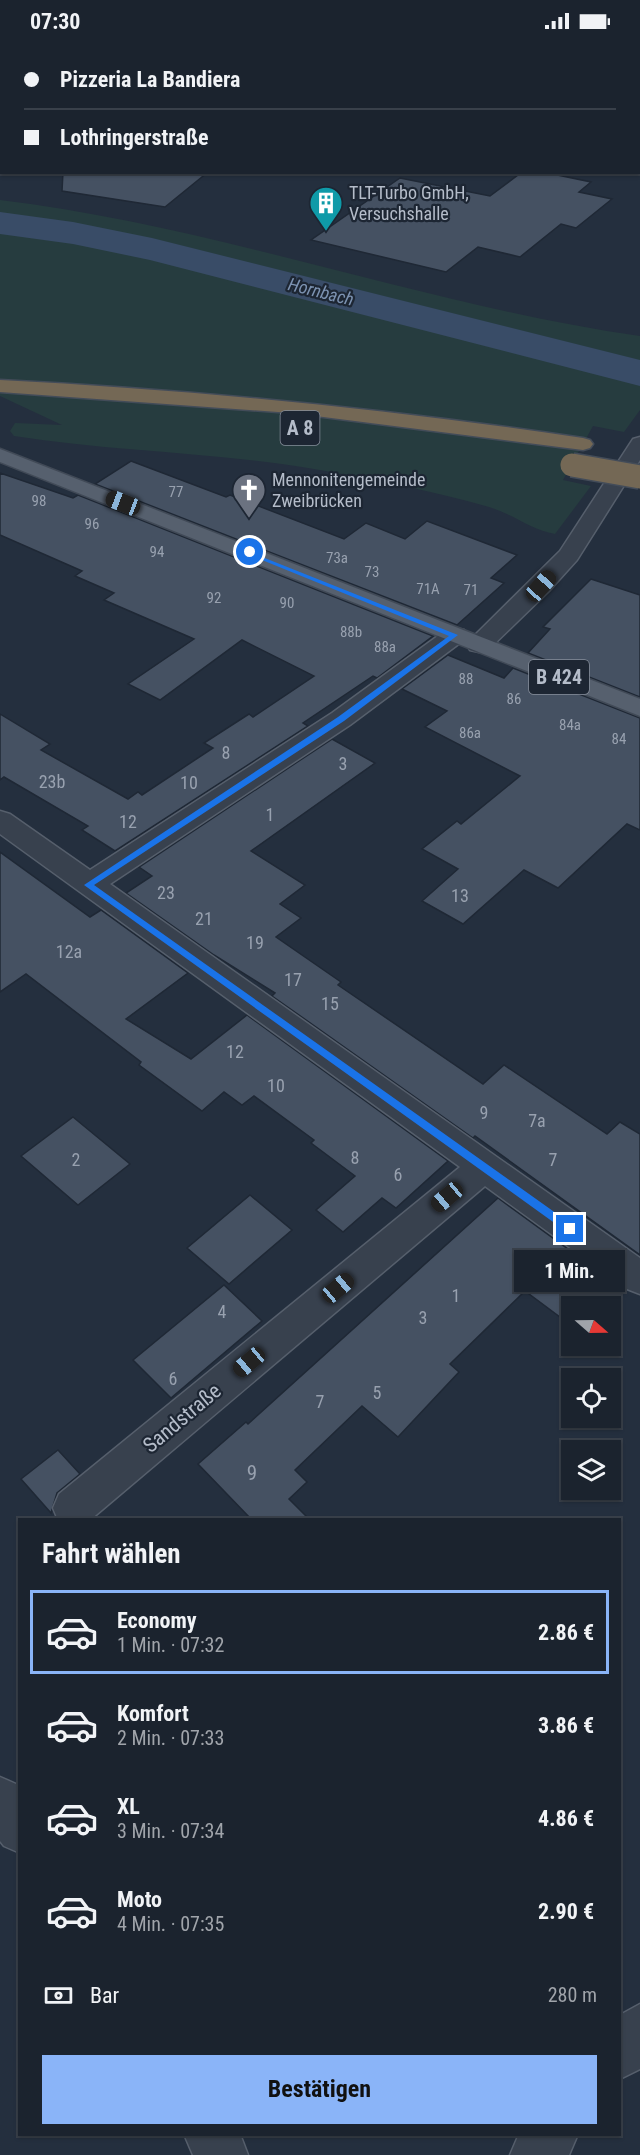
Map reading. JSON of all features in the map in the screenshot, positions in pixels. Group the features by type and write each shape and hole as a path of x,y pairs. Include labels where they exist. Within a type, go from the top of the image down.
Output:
{"highway":[{"path":"14,368 91,379 190,387 240,401"},
{"name":"A 8","path":"0,386 240,401 466,426 640,454"},
{"name":"A 8","path":"25,407 197,417 353,434"},
{"path":"550,462 640,477"}],"main road":[{"name":"B 424","path":"0,455 640,708"}],"street":[{"path":"88,885 341,719 467,640 541,586 569,555 640,443"},
{"path":"0,820 640,1278"},
{"name":"Sandstraße","path":"74,1508 484,1167"},
{"path":"0,1800 18,1827"},
{"path":"621,2053 640,2030"},
{"path":"211,2136 222,2155"},
{"path":"536,2155 550,2136"}],"green space":[{"path":"0,200 81,212 161,228 479,305 640,336 640,410 624,432 593,426 563,480 591,486 555,534 538,529 489,507 426,491 341,474 244,459 90,446 14,436 10,431 15,423 62,425 0,396"}],"building":[{"path":"63,174 206,174 165,207 62,191"},
{"path":"519,174 553,174 591,182 579,192 612,199 576,228 561,224 520,257 478,247 446,272 311,240 400,178 490,196"},
{"path":"131,461 226,497 230,495 344,539 366,523 405,539 427,521 517,555 491,578 504,583 457,625 95,484"},
{"path":"0,473 73,498 78,495 433,636 377,678 373,676 303,723 308,726 115,851 82,830 88,826 4,777 0,780 0,714 50,744 41,750 128,799 138,792 142,795 213,748 204,743 249,714 253,717 314,676 242,640 160,700 128,684 194,639 104,600 114,593 75,576 82,571 0,535"},
{"path":"591,579 640,595 640,697 528,653 550,629 543,627"},
{"path":"448,655 504,678 513,668 640,718 640,830 627,824 558,888 524,870 463,924 422,901 458,869 422,849 457,821 461,824 520,776 425,727 447,711 402,689"},
{"path":"332,739 375,763 251,851 305,885 280,904 301,918 276,937 341,982 338,985 483,1084 504,1065 607,1134 620,1122 640,1134 640,1255 475,1136 473,1138 272,996 275,993 214,955 126,893 152,876 139,867"},
{"path":"0,852 90,917 101,910 188,973 126,1019 191,1059 247,1015 448,1161 396,1208 382,1198 343,1232 316,1210 355,1176 311,1143 314,1140 254,1096 242,1105 224,1092 202,1111 139,1065 141,1062 26,974 0,992"},
{"path":"73,1117 130,1164 78,1205 21,1156"},
{"path":"250,1195 292,1230 229,1284 187,1248"},
{"path":"498,1198 616,1284 604,1296 561,1296 561,1318 525,1291 450,1364 459,1372 398,1437 362,1406 295,1470 307,1482 289,1499 308,1518 250,1518 198,1464 246,1422 248,1424"},
{"path":"224,1285 262,1321 171,1398 133,1360"},
{"path":"58,1450 80,1474 57,1493 51,1513 21,1479"}],"waterway":[{"name":"Hornbach","path":"0,223 73,233 152,249 640,373"}],"place":[{"name":"TLT-Turbo GmbH, Versuchshalle","path":"326,232"},
{"name":"Mennonitengemeinde Zweibrücken","path":"249,519"}],"route":[{"path":"250,552 454,635 341,719 88,885 570,1229"}]}
